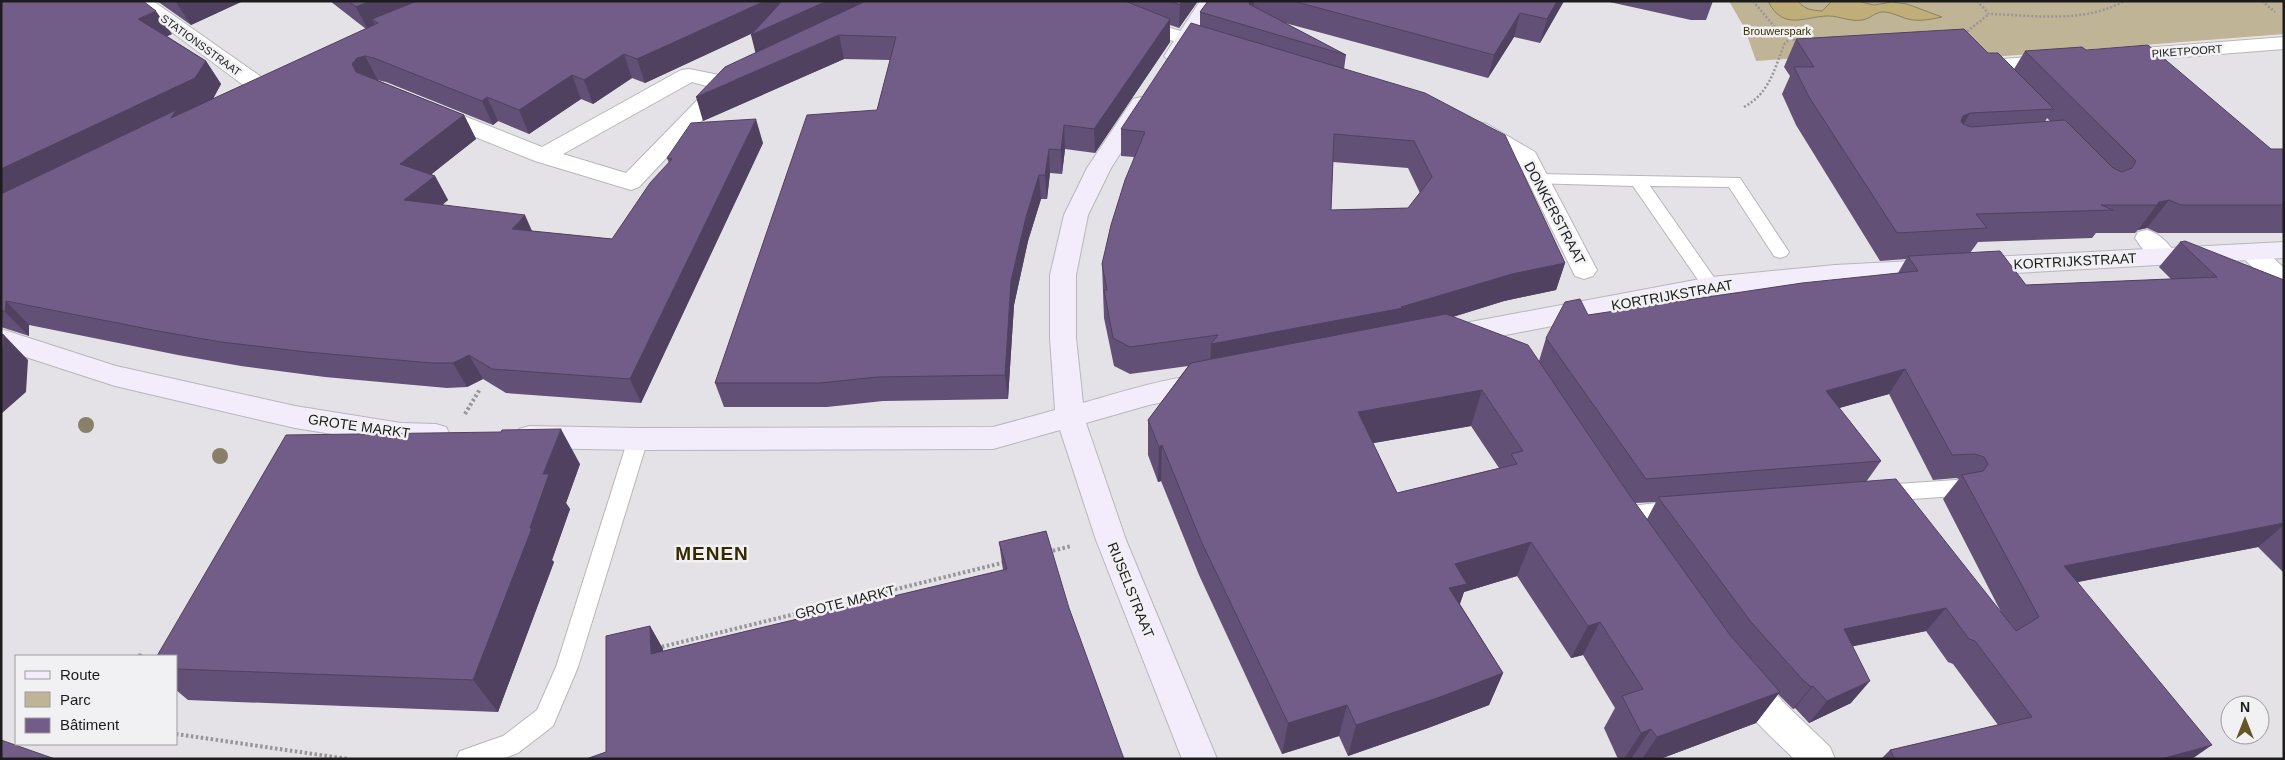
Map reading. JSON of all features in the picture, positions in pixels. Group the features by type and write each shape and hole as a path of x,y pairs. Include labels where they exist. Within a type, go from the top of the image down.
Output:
{"street":[{"name":"STATIONSSTRAAT","path":"140,1 262,88"},
{"path":"1088,1 1186,40 1232,52"},
{"name":"RIJSELSTRAAT","path":"1200,759 1111,540 1070,418 1063,338 1063,275 1076,215 1099,168 1186,40 1210,1"},
{"name":"PIKETPOORT","path":"2008,93 1988,72 1991,66 2284,43"},
{"path":"414,104 543,156 631,182 732,80 689,75 543,156"},
{"name":"DONKERSTRAAT","path":"1458,122 1476,128 1526,157 1584,270"},
{"path":"2146,238 2164,256"},
{"name":"KORTRIJKSTRAAT","path":"1422,341 1505,339 1711,286 1835,274 2284,250"},
{"path":"2252,252 2284,284"},
{"name":"GROTE MARKT","path":"1,339 115,376 295,417 401,434 461,436"},
{"path":"500,437 638,439 993,438 1149,395 1227,379"},
{"path":"1728,663 1771,713 1818,759"}],"lane":[{"path":"1538,179 1734,182 1780,252"},
{"path":"1638,181 1711,286"},
{"path":"468,759 510,745 546,718 567,667 638,439"},
{"path":"1859,495 1956,488"},
{"path":"1622,515 1695,508"}],"path":[{"path":"1753,1 1760,12 1790,40 1805,43"},
{"path":"1977,1 1989,14"},
{"path":"1962,37 1989,14 2070,15 2102,12 2118,6 2124,1"},
{"path":"2262,1 2277,13"},
{"path":"1744,107 1757,100 1766,89 1785,43 1790,40"},
{"path":"1040,554 1088,542 1111,540"},
{"name":"GROTE MARKT","path":"656,648 1011,561"},
{"path":"140,655 141,651"},
{"path":"178,734 348,759"}],"green space":[{"name":"Brouwerspark","path":"1729,1 2284,1 2284,34 1966,59 1954,47 1756,61 1745,29"}],"shaded area":[{"path":"1768,1 1798,1 1806,8 1822,11 1832,1 1857,1 1874,5 1892,2 1907,4 1942,17 1917,20 1883,12 1862,20 1828,16 1795,20 1781,16 1774,11"}],"building":[{"path":"1,1 143,1 156,11 138,19 206,61 195,78 1,169"},
{"path":"348,1 370,1 356,7"},
{"path":"417,1 765,1 637,59 624,54 584,80 572,75 519,110 487,97 482,101 374,58 365,56 357,58 352,64 356,72 464,115 400,164 435,176 404,200 525,215 512,229 612,239 650,183 672,159 667,158 691,123 756,119 630,379 492,369 469,355 453,363 432,363 221,342 6,301 5,312 1,310 1,194 176,110 171,118 378,23 372,19"},
{"path":"782,1 827,1 751,35"},
{"path":"866,1 1125,1 1170,19 1094,129 1064,125 1061,150 1049,149 1045,175 1039,175 1026,217 1011,281 1005,375 877,377 820,383 715,383 807,115 877,110 896,37 839,35 696,97 725,67"},
{"path":"1170,1 1182,1 1180,5"},
{"path":"1208,1 1250,1 1249,4 1346,55 1200,12"},
{"path":"1293,1 1557,1 1547,19 1520,13 1494,55"},
{"path":"1191,23 1425,93 1505,135 1565,263 1512,274 1401,307 1403,308 1211,344 1218,335 1130,347 1113,338 1104,290 1107,290 1102,264 1111,225 1125,180 1145,132 1121,129","holes":["1334,134 1414,141 1432,177 1408,208 1331,210"]},
{"path":"1964,29 1988,53 1998,53 2054,109 1970,113 1963,116 1961,121 1963,124 1971,127 2065,120 2113,168 2122,172 2132,168 2136,161 2025,51 2082,47 2086,50 2148,45 2271,149 2284,149 2284,205 2181,205 2169,200 2159,202 2157,205 2101,205 2113,210 1976,214 1987,228 1897,233 1809,97 1794,67 1814,67 1796,39"},
{"path":"2185,241 2284,280 2284,523 2064,566 2212,745 2161,759 1895,759 1890,750 2032,717 1975,641 1969,639 1946,608 1844,629 1870,681 1827,701 1813,686 1811,687 1802,679 1751,622 1658,497 1896,479 2016,631 2039,617 1962,475 1983,471 1988,464 1984,457 1975,454 1952,455 1905,369 1826,391 1881,461 1646,479 1546,338 1565,302 1580,299 1588,315 1802,283 1918,271 1908,256 2000,251 2026,285 2217,277 2180,242"},
{"path":"1446,314 1528,345 1626,490 1730,635 1780,692 1657,737 1651,729 1641,733 1622,696 1643,689 1600,622 1588,626 1531,542 1455,564 1467,584 1449,588 1503,673 1440,697 1356,725 1347,705 1288,723 1201,541 1162,445 1159,447 1148,420 1191,363","holes":["1482,390 1523,451 1511,454 1517,464 1397,493 1358,412"]},
{"path":"1,334 4,335 1,368"},
{"path":"561,429 543,474 549,474 530,528 532,528 473,680 178,669 178,655 158,655 286,435 501,432 502,430"},
{"path":"1046,531 1069,608 1124,759 586,759 606,752 606,636 650,626 651,654 1007,569 999,542"},
{"path":"1,740 55,759 1,759"}],"district":[{"name":"MENEN","path":"712,553"}]}
